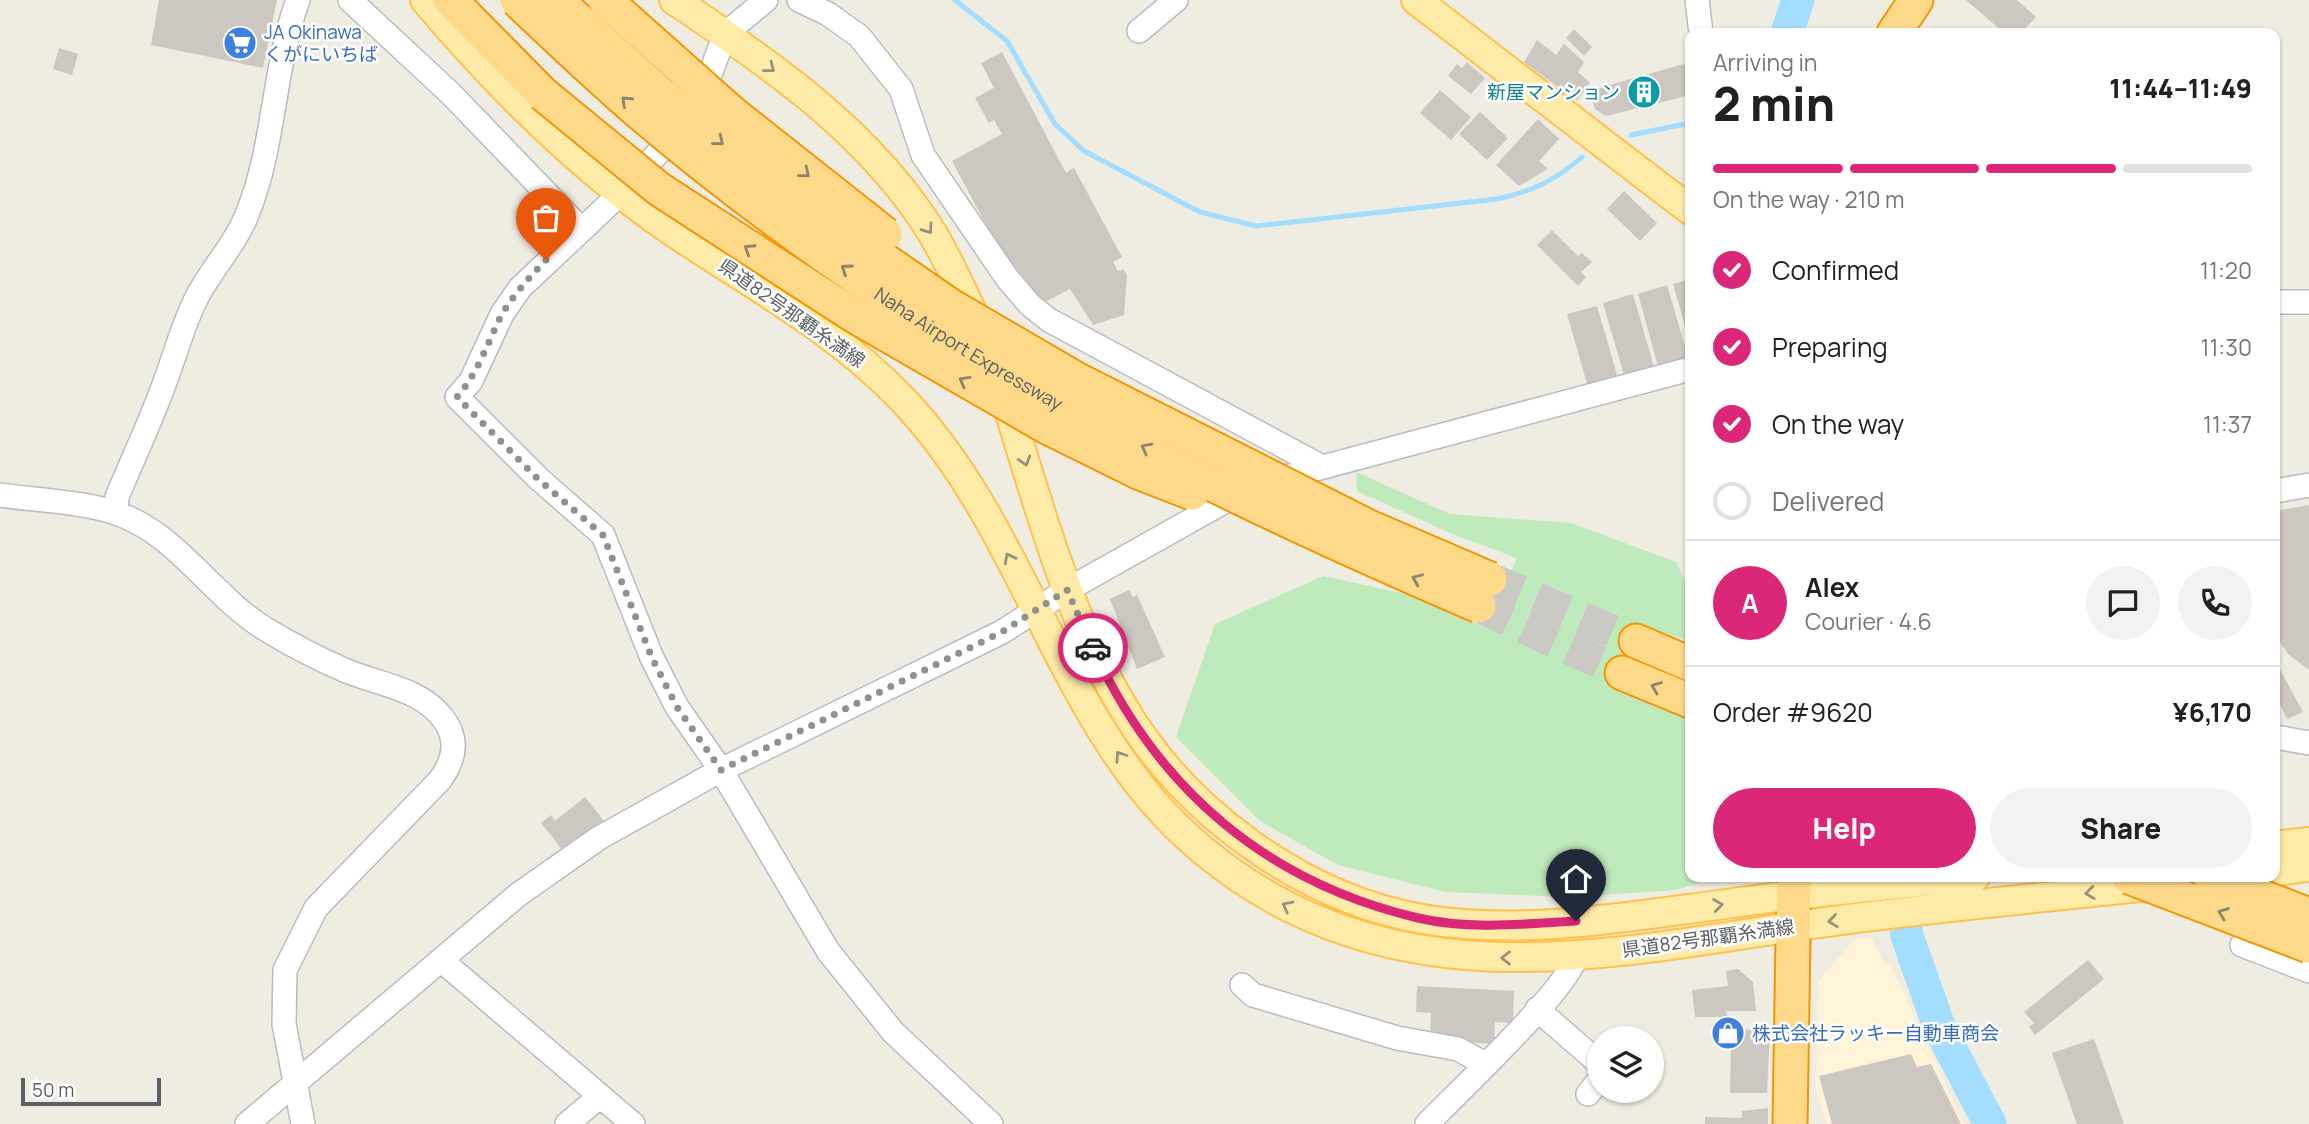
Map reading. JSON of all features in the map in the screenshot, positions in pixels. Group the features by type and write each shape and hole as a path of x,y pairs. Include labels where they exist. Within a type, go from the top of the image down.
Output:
{"highway":[{"path":"450,0 543,94 659,189 933,364 1047,427 1138,472 1365,541"},
{"name":"Naha Airport Expressway","path":"517,0 651,122 768,214 908,312 1058,402 1205,479 1365,541 1485,593"},
{"name":"Naha Airport Expressway","path":"556,0 657,91 765,178 951,306 1365,541"},
{"path":"605,0 774,147 853,211 1037,335 1365,541"},
{"path":"1897,28 1916,0"},
{"path":"1636,640 1685,662"},
{"path":"1622,673 1685,699"},
{"path":"2142,882 2309,946"},
{"path":"2223,882 2309,915"},
{"path":"1790,1124 1793,900"}],"main road":[{"name":"県道82号那覇糸満線","path":"425,0 516,100 622,192 666,227 771,293 834,339 906,403 944,449 980,500 1100,726 1147,794 1197,845 1246,883 1311,918 1380,942 1417,950 1486,958 1576,956 1675,946 1793,900 1874,916 2188,882"},
{"name":"県道82号那覇糸満線","path":"674,0 725,34 818,105 861,144 932,234 958,281 991,353 1067,590 1124,710 1154,753 1189,794 1235,835 1299,874 1357,900 1420,919 1473,924 1601,919 1793,900 1921,882"},
{"path":"1416,0 1685,206"},
{"path":"2280,845 2309,842"},
{"path":"2280,871 2309,867"}],"street":[{"path":"116,513 117,497 166,379 180,333 197,296 235,239 248,213 258,183 288,27 298,0"},
{"path":"350,0 451,94 580,228"},
{"path":"766,0 725,34 696,113 622,192 580,228 520,288 502,314 471,381 457,397 539,480 603,535 652,658 677,707 721,770 828,951 893,1032 992,1124"},
{"path":"799,0 828,13 859,36 901,89 923,155 1007,278 1030,305 1049,320 1322,467"},
{"path":"1139,32 1176,0"},
{"path":"1697,0 1700,28"},
{"path":"2280,303 2309,302"},
{"path":"247,1124 519,894 599,838 721,770 1002,632 1067,590 1252,486 1685,370"},
{"path":"2280,490 2309,485"},
{"path":"0,495 116,513 158,536 264,629 343,670 406,690 440,715 451,730 454,748 451,765 440,780 316,908 285,970 284,1024 303,1124"},
{"path":"2280,738 2309,743"},
{"path":"2309,915 2242,945 2309,971"},
{"path":"1427,1124 1537,1009 1573,968 1576,956"},
{"path":"441,960 633,1124"},
{"path":"1242,985 1253,995 1398,1038 1458,1049 1485,1064"},
{"path":"1537,1009 1587,1052"},
{"path":"567,1124 599,1097"}],"shaded area":[{"path":"1871,937 1885,965 1890,963 1964,1124 1827,1124 1816,1089 1818,981 1855,939"}],"green space":[{"path":"1356,472 1450,514 1571,523 1676,562 1685,581 1685,640 1638,623 1611,679 1685,713 1685,882 1700,882 1677,890 1571,897 1445,892 1338,865 1260,821 1176,737 1215,624 1323,576 1402,593 1487,628 1517,558 1450,533 1357,491"}],"building":[{"path":"159,0 277,0 263,68 151,45"},
{"path":"1966,0 2017,0 2036,17 2026,28 1998,28"},
{"path":"1574,29 1592,47 1584,56 1566,38"},
{"path":"1537,40 1556,55 1564,44 1584,62 1578,72 1590,83 1577,101 1524,62"},
{"path":"59,48 78,54 72,75 53,69"},
{"path":"1002,52 1066,173 1074,168 1122,257 1113,262 1118,271 1123,269 1127,275 1124,315 1093,325 1070,289 1041,304 1015,279 952,161 1002,134 994,120 989,123 975,98 994,88 981,63"},
{"path":"1467,62 1485,78 1471,94 1448,76 1457,64 1462,68"},
{"name":"新屋マンション","path":"1685,64 1685,96 1606,116 1595,109 1591,98 1598,95 1596,89"},
{"path":"1440,90 1471,117 1451,140 1420,113"},
{"path":"1480,112 1508,138 1487,160 1459,134"},
{"path":"1538,119 1559,139 1539,161 1548,169 1519,186 1496,165"},
{"path":"1624,191 1657,223 1640,241 1607,209"},
{"path":"1552,230 1578,256 1582,253 1592,262 1581,272 1586,277 1578,286 1537,245"},
{"path":"1685,280 1685,326 1673,284"},
{"path":"1667,285 1685,347 1685,358 1658,366 1638,294"},
{"path":"1633,294 1654,367 1624,375 1603,303"},
{"path":"1597,306 1618,378 1588,387 1567,314"},
{"path":"2309,505 2309,670 2288,654 2280,642 2280,510"},
{"path":"1129,590 1133,597 1137,595 1165,657 1137,669 1110,599"},
{"path":"2280,669 2303,712 2287,719 2280,704"},
{"path":"585,797 604,821 564,852 541,823 551,815 555,821"},
{"path":"2088,960 2104,979 2035,1035 2029,1027 2034,1023 2024,1012"},
{"path":"1738,969 1753,982 1756,1011 1726,1011 1728,1017 1695,1017 1692,990 1728,986 1726,971"},
{"path":"1417,986 1514,991 1513,1023 1495,1022 1494,1044 1430,1040 1431,1013 1416,1012"},
{"path":"1731,1029 1770,1030 1767,1093 1730,1093"},
{"path":"2094,1039 2124,1124 2077,1124 2052,1053"},
{"path":"1911,1054 1917,1067 1931,1064 1961,1124 1832,1124 1819,1076"},
{"path":"1768,1108 1768,1124 1705,1124 1705,1117 1742,1118 1742,1111"}],"waterway":[{"path":"955,0 1007,41 1055,124 1084,151 1200,212 1256,226 1497,199 1542,184 1582,157"},
{"path":"1789,28 1798,0"},
{"path":"1631,135 1685,124"},
{"path":"1900,883 1907,936 1940,1029 1990,1124"}],"tunnel":[{"path":"1490,579 1636,641"},
{"path":"1479,606 1622,673"}],"way so far":[{"path":"546,260 520,288 502,314 471,381 457,397 539,480 603,535 652,658 677,707 721,770 1002,632 1067,590 1093,648"}],"place":[{"name":"JA Okinawa くがにいちば","path":"240,43"},
{"name":"新屋マンション","path":"1644,92"},
{"name":"株式会社ラッキー自動車商会","path":"1728,1033"}],"route":[{"path":"1093,648 1124,710 1154,753 1189,794 1235,835 1299,874 1357,900 1420,919 1473,924 1576,921"}]}
